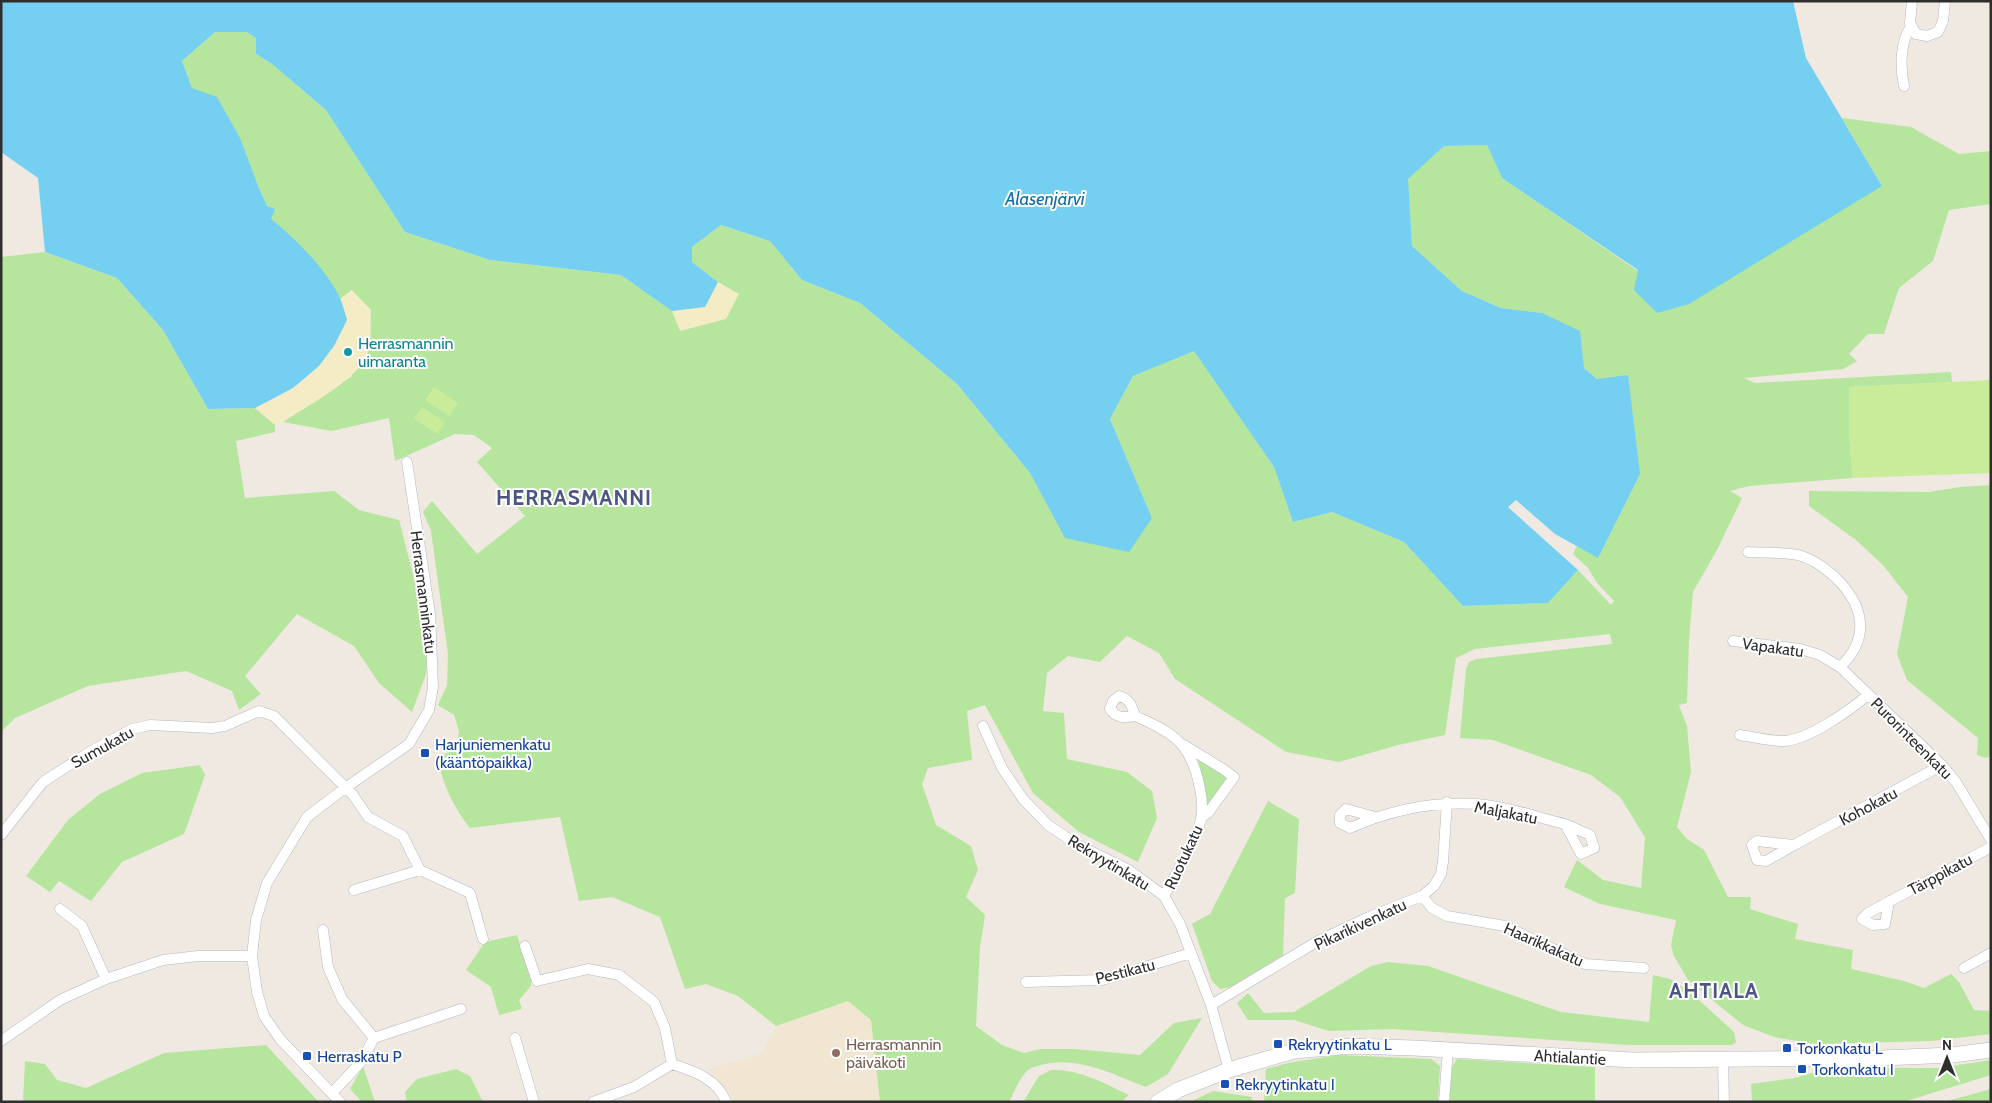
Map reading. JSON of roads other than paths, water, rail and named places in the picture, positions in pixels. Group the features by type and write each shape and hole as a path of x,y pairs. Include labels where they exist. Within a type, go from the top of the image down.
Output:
{"main road":[{"name":"Ahtialantie","path":"1158,1102 1178,1090 1229,1070 1294,1051 1352,1046 1448,1049 1520,1055 1633,1060 1882,1058 1952,1055 1991,1050"}],"street":[{"path":"1912,1 1911,26 1916,34 1927,36 1938,32 1943,21 1945,1"},
{"path":"1904,86 1901,73 1903,44 1911,26"},
{"name":"Herrasmanninkatu","path":"340,1102 280,1039 264,1016 257,992 252,956 256,920 268,883 307,817 409,744 429,710 434,687 430,614 407,462"},
{"path":"1748,552 1800,556 1826,568 1845,587 1857,605 1860,621 1859,637 1852,655 1840,667"},
{"name":"Vapakatu","path":"1733,641 1800,649 1820,654 1840,667"},
{"name":"Purorinteenkatu","path":"1840,667 1942,765 1956,782 1991,840"},
{"path":"1740,735 1783,741 1796,739 1845,714 1868,695"},
{"name":"Sumukatu","path":"1,835 43,782 88,753 132,729 150,725 212,728 225,726 259,711 274,716 345,788"},
{"name":"Ruotukatu","path":"1135,716 1156,725 1183,745 1234,777 1208,813 1202,818"},
{"name":"Rekryytinkatu","path":"984,726 1002,768 1023,799 1048,825 1078,845 1129,870 1164,896 1180,924 1192,953 1211,1005 1229,1070"},
{"name":"Ruotukatu","path":"1164,896 1202,818 1202,798 1198,778 1193,761 1183,745"},
{"name":"Kohokatu","path":"1794,846 1942,765"},
{"path":"345,788 353,795 368,817 403,836 420,870 470,893 483,939"},
{"name":"Maljakatu","path":"1375,817 1447,802 1488,805 1565,824"},
{"name":"Pikarikivenkatu","path":"1211,1005 1318,942 1370,917 1422,896 1434,886 1441,874 1447,802"},
{"name":"Tärppikatu","path":"1888,901 1991,847"},
{"path":"354,890 420,870"},
{"name":"Haarikkakatu","path":"1422,896 1432,908 1447,916 1505,926 1586,964 1644,968"},
{"path":"60,909 82,926 106,979"},
{"path":"323,930 328,967 342,999 374,1038"},
{"path":"525,946 537,981 588,969 619,975 654,1002 665,1028 672,1064"},
{"name":"Pestikatu","path":"1026,982 1102,980 1192,953"},
{"path":"1964,968 1991,953"},
{"path":"1,1041 60,1000 106,979 163,960 198,956 252,956"},
{"path":"332,1093 361,1062 374,1038 461,1008"},
{"path":"515,1038 534,1102"},
{"path":"1444,1102 1448,1049"},
{"path":"1723,1060 1724,1102"},
{"path":"593,1102 634,1087 672,1064 702,1074 723,1094 726,1102"}],"water":[{"name":"Alasenjärvi","path":"1,1 1793,1 1806,58 1882,186 1689,304 1657,313 1634,290 1638,270 1502,178 1487,145 1444,146 1408,179 1412,246 1462,291 1501,308 1542,313 1580,331 1584,368 1597,379 1628,375 1640,474 1598,558 1555,534 1516,500 1508,507 1578,570 1548,603 1463,606 1404,542 1332,512 1293,522 1274,467 1194,351 1133,376 1110,419 1152,518 1129,552 1065,538 1030,473 957,384 860,303 802,280 770,241 721,225 692,247 692,262 718,282 705,307 672,311 621,275 490,260 405,232 326,110 272,64 256,54 256,38 247,32 215,32 182,61 192,88 217,97 240,138 267,206 275,209 271,219 290,235 319,266 340,298 347,320 334,346 319,366 293,388 255,408 208,409 163,330 117,278 45,252 38,178 1,152"}],"place":[{"name":"Herrasmannin uimaranta","path":"348,352"},
{"name":"Harjuniemenkatu (kääntöpaikka)","path":"425,753"},
{"name":"Rekryytinkatu L","path":"1278,1044"},
{"name":"Torkonkatu L","path":"1787,1048"},
{"name":"Herrasmannin päiväkoti","path":"836,1053"},
{"name":"Herraskatu P","path":"307,1056"},
{"name":"Torkonkatu I","path":"1802,1069"},
{"name":"Rekryytinkatu I","path":"1225,1084"}],"district":[{"name":"HERRASMANNI","path":"574,498"},
{"name":"AHTIALA","path":"1714,991"}]}
